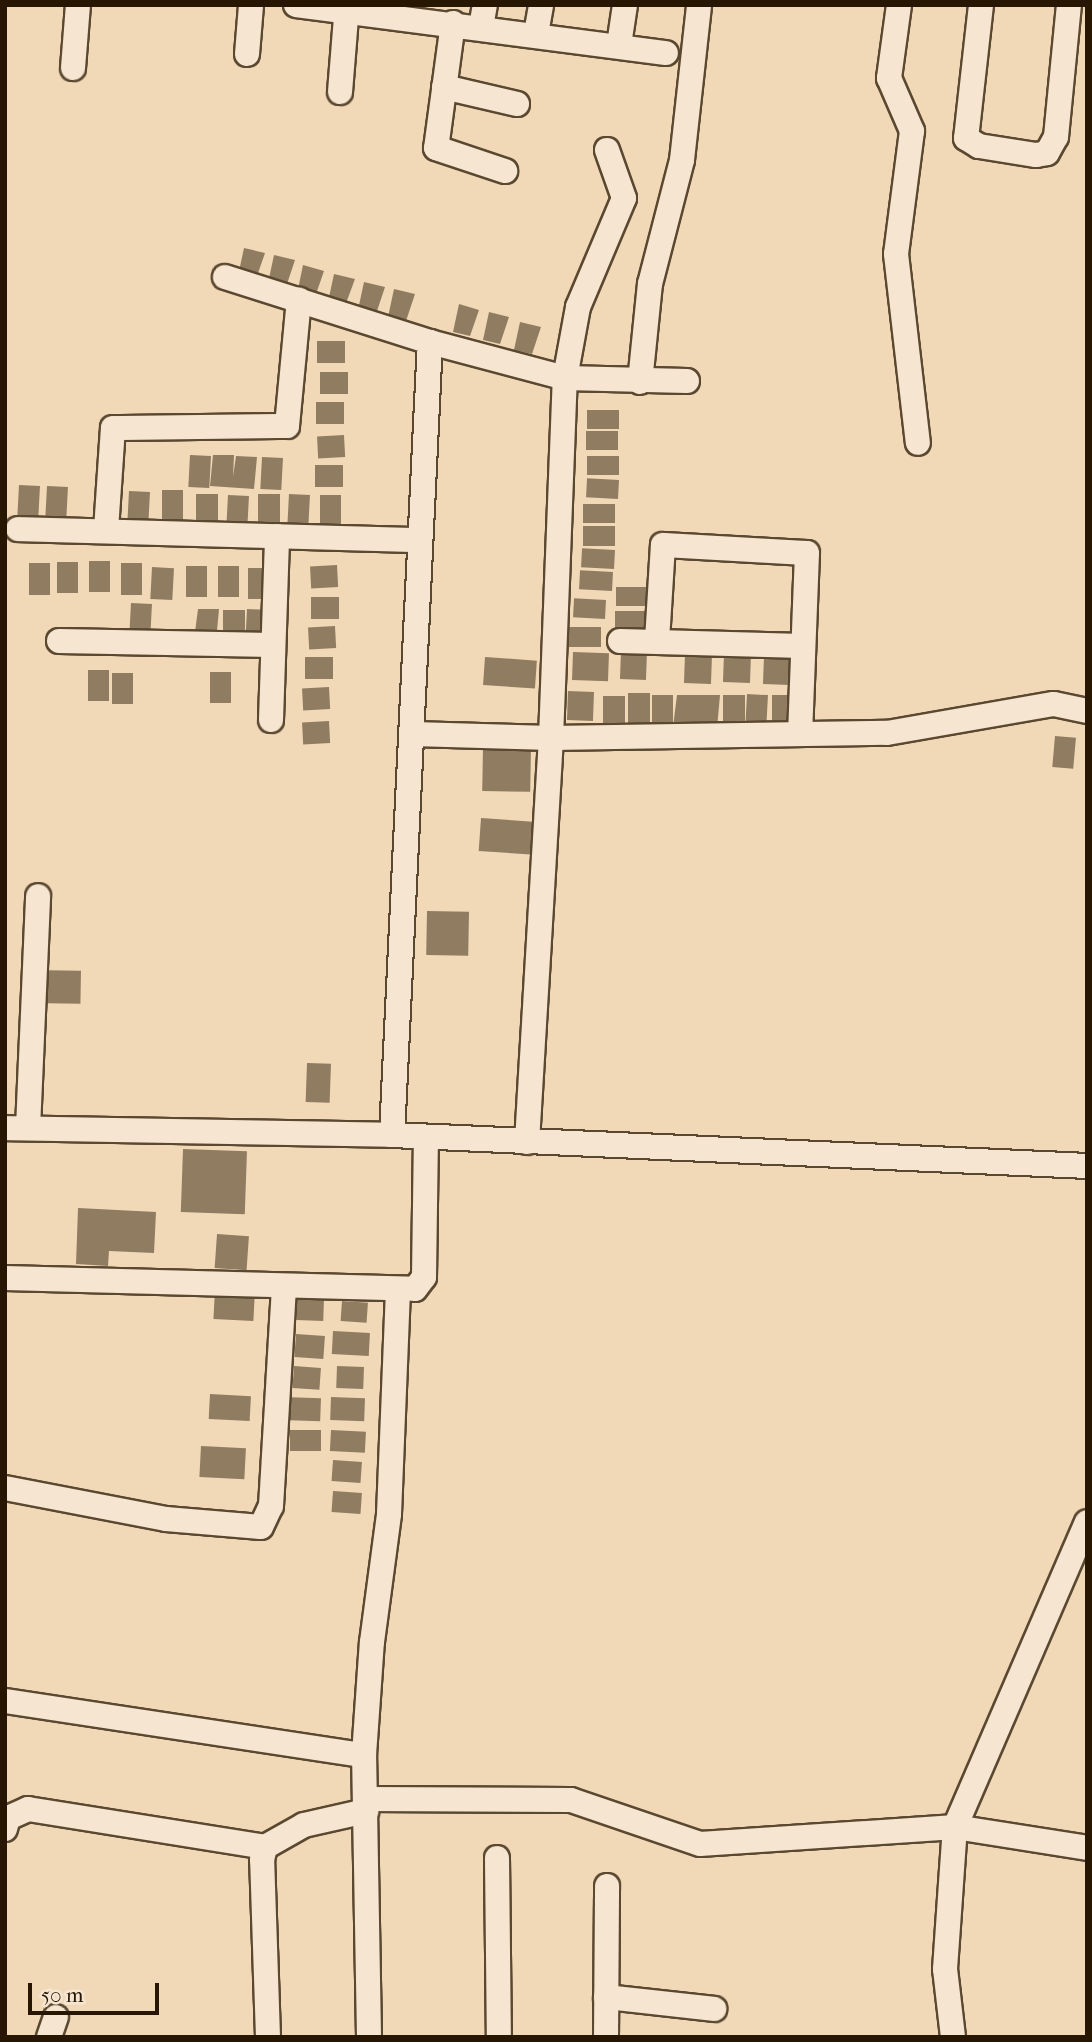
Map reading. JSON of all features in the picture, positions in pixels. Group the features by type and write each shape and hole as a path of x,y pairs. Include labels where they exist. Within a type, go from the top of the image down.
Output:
{"street":[{"path":"73,68 78,5"},
{"path":"247,54 251,5"},
{"path":"296,5 347,8 453,23 483,16 536,34 666,53"},
{"path":"536,34 541,5"},
{"path":"619,45 625,5"},
{"path":"640,382 650,284 682,160 699,5"},
{"path":"900,5 890,78 912,131 896,254 918,443"},
{"path":"981,5 965,138 979,146 1036,155 1047,153 1056,136 1075,10"},
{"path":"340,92 347,8"},
{"path":"453,23 438,151 505,171"},
{"path":"444,87 517,104"},
{"path":"527,1142 551,738 565,378 578,307 624,198 607,150"},
{"path":"225,276 430,342 565,378 640,382 687,381"},
{"path":"107,530 113,428 287,426 299,300"},
{"path":"392,1135 430,342"},
{"path":"18,529 419,540"},
{"path":"271,720 278,536"},
{"path":"657,640 660,550 669,543 807,553 800,732"},
{"path":"59,641 273,645"},
{"path":"620,641 803,646"},
{"path":"413,734 551,738 909,732 1054,704 1087,711"},
{"path":"38,896 17,1128 392,1135 1087,1166"},
{"path":"5,1278 284,1289 415,1289 424,1277 426,1137"},
{"path":"5,1488 166,1519 261,1527 271,1506 284,1289"},
{"path":"369,2037 364,1755 372,1642 388,1514 398,1291"},
{"path":"953,2037 945,1969 955,1827 1087,1522"},
{"path":"5,1701 364,1755"},
{"path":"5,1829 8,1818 29,1809 265,1847 304,1825 366,1805 571,1800 700,1844 955,1827 1087,1848"},
{"path":"265,1847 262,1860 268,2037"},
{"path":"497,1858 499,2037"},
{"path":"606,2037 607,1886"},
{"path":"606,1997 714,2009"}],"building":[{"path":"244,248 265,253 256,279 238,276"},
{"path":"274,255 295,260 286,287 268,283"},
{"path":"303,265 324,271 315,297 297,294"},
{"path":"334,274 355,279 345,306 328,302"},
{"path":"364,282 385,287 376,314 358,310"},
{"path":"394,289 415,294 406,321 388,317"},
{"path":"459,304 479,310 470,336 453,332"},
{"path":"489,312 509,317 500,344 483,340"},
{"path":"520,322 541,327 532,354 514,350"},
{"path":"317,341 345,341 345,363 317,363"},
{"path":"320,372 348,372 348,394 320,394"},
{"path":"316,402 344,402 344,424 316,424"},
{"path":"587,410 619,410 619,429 587,429"},
{"path":"586,431 618,431 618,450 586,450"},
{"path":"344,435 345,457 318,458 317,436"},
{"path":"190,455 211,456 209,488 188,487"},
{"path":"213,455 234,455 233,477 236,456 257,457 254,489 210,486"},
{"path":"587,456 619,456 619,475 587,475"},
{"path":"262,457 283,458 281,490 260,489"},
{"path":"315,465 343,465 343,487 315,487"},
{"path":"587,478 619,480 618,499 586,497"},
{"path":"19,485 40,486 38,518 17,517"},
{"path":"47,486 68,487 66,519 45,518"},
{"path":"162,490 183,490 183,521 162,521"},
{"path":"129,491 150,492 148,524 127,523"},
{"path":"196,494 218,494 218,525 196,525"},
{"path":"258,494 280,494 280,525 258,525"},
{"path":"289,494 310,495 308,527 287,526"},
{"path":"228,495 249,496 247,528 226,527"},
{"path":"320,495 341,495 341,526 320,526"},
{"path":"583,504 615,504 615,523 583,523"},
{"path":"583,526 615,526 615,546 583,546"},
{"path":"582,548 615,550 614,569 581,567"},
{"path":"89,561 110,561 110,592 89,592"},
{"path":"57,562 78,562 78,593 57,593"},
{"path":"29,563 50,563 50,595 29,595"},
{"path":"121,563 142,563 142,595 121,595"},
{"path":"337,565 338,587 311,588 310,566"},
{"path":"186,566 207,566 207,597 186,597"},
{"path":"218,566 239,566 239,597 218,597"},
{"path":"152,567 174,568 172,600 150,599"},
{"path":"248,568 269,568 269,599 248,599"},
{"path":"580,570 613,572 612,591 579,589"},
{"path":"616,587 648,587 648,606 616,606"},
{"path":"311,597 339,597 339,619 311,619"},
{"path":"574,598 606,600 605,619 573,617"},
{"path":"131,603 152,604 150,636 129,635"},
{"path":"198,609 219,609 216,641 194,640"},
{"path":"247,609 268,610 266,642 245,641"},
{"path":"223,610 245,610 245,641 223,641"},
{"path":"615,611 647,611 647,630 615,630"},
{"path":"335,626 336,648 309,649 308,627"},
{"path":"569,627 601,627 601,647 569,647"},
{"path":"621,650 647,651 646,680 620,679"},
{"path":"573,652 609,653 608,681 572,680"},
{"path":"724,653 751,654 750,683 723,682"},
{"path":"685,654 712,655 711,684 684,683"},
{"path":"764,655 791,656 790,685 763,684"},
{"path":"305,657 333,657 333,679 305,679"},
{"path":"485,657 537,661 535,689 483,685"},
{"path":"88,670 109,670 109,701 88,701"},
{"path":"210,672 231,672 231,703 210,703"},
{"path":"112,673 133,673 133,704 112,704"},
{"path":"329,687 330,709 303,710 302,688"},
{"path":"568,691 594,692 593,721 567,720"},
{"path":"628,693 650,693 650,724 628,724"},
{"path":"747,694 768,695 766,727 745,726"},
{"path":"652,695 673,695 673,726 652,726"},
{"path":"677,695 720,695 717,728 673,727"},
{"path":"723,695 745,695 745,726 723,726"},
{"path":"772,695 793,695 793,726 772,726"},
{"path":"603,696 625,696 625,727 603,727"},
{"path":"329,721 330,743 303,744 302,722"},
{"path":"1055,736 1076,738 1073,769 1052,767"},
{"path":"483,746 531,747 530,792 482,791"},
{"path":"481,818 533,822 531,855 479,851"},
{"path":"427,911 469,912 468,956 426,955"},
{"path":"31,970 81,971 80,1004 30,1003"},
{"path":"307,1063 331,1064 330,1103 306,1102"},
{"path":"183,1149 247,1151 245,1214 181,1212"},
{"path":"78,1208 156,1212 154,1253 109,1251 108,1266 76,1264"},
{"path":"217,1234 249,1236 247,1270 215,1268"},
{"path":"215,1289 255,1291 253,1321 213,1319"},
{"path":"297,1298 324,1299 323,1321 296,1320"},
{"path":"342,1301 368,1303 367,1323 341,1321"},
{"path":"333,1331 370,1333 369,1356 332,1354"},
{"path":"296,1334 325,1336 323,1359 294,1357"},
{"path":"294,1366 321,1368 319,1390 292,1388"},
{"path":"337,1366 364,1367 363,1389 336,1388"},
{"path":"210,1394 251,1396 250,1421 209,1419"},
{"path":"283,1397 321,1398 320,1421 282,1420"},
{"path":"331,1397 365,1398 364,1421 330,1420"},
{"path":"290,1430 321,1430 321,1451 290,1451"},
{"path":"331,1430 366,1432 365,1453 330,1451"},
{"path":"201,1446 246,1448 244,1479 199,1477"},
{"path":"333,1460 362,1462 360,1483 332,1481"},
{"path":"333,1491 362,1493 360,1514 332,1512"}]}
